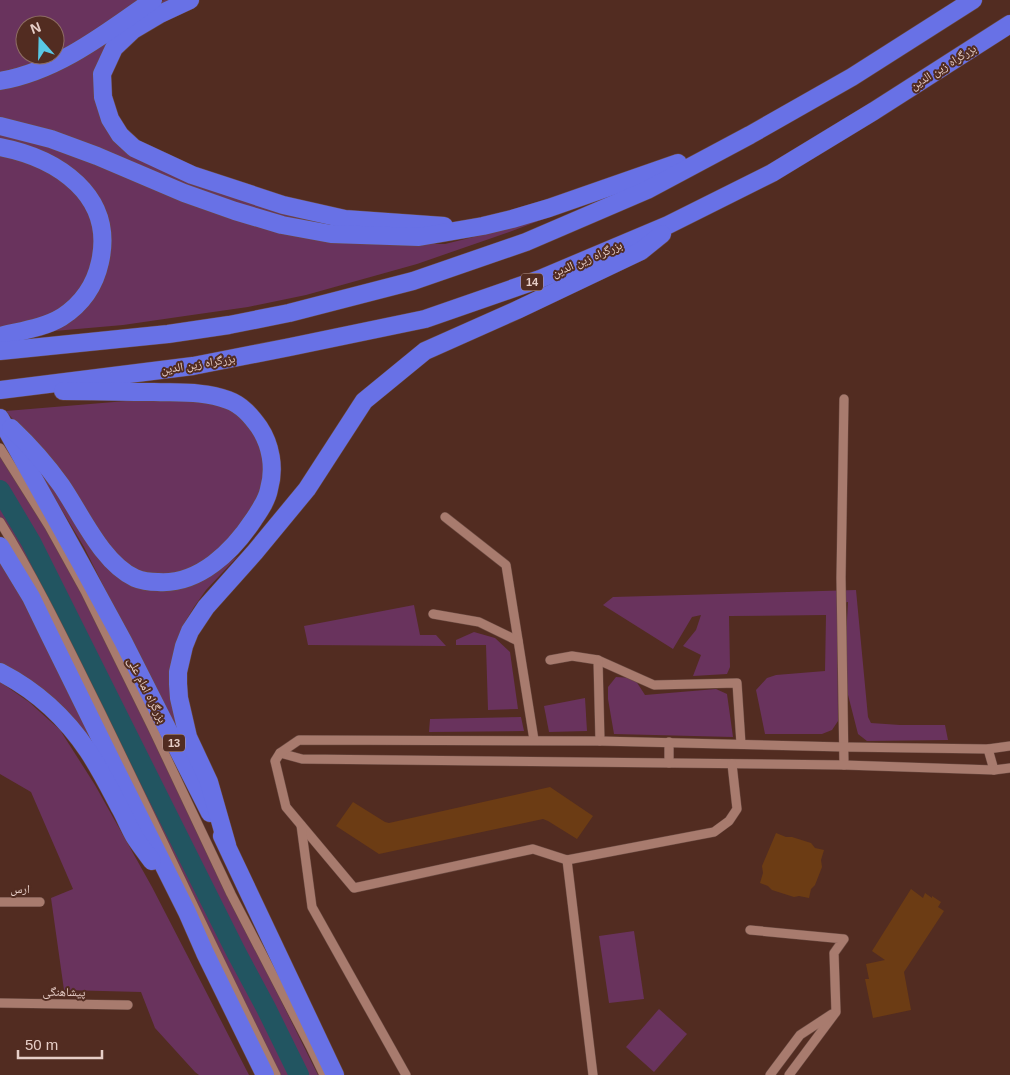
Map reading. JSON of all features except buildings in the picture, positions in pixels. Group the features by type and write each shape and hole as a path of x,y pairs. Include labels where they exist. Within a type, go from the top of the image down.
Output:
{"highway":[{"path":"0,82 40,70 66,58 153,0"},
{"path":"190,0 160,14 133,30 114,48 102,74 103,97 110,119 120,135 134,148 192,175 283,205 327,216 353,220 467,228"},
{"path":"0,351 168,334 229,325 288,313 413,281 526,242 638,194 852,77 973,0"},
{"name":"بزرگراه زین الدین","path":"0,390 193,366 290,347 425,319 540,279 678,220 772,173 874,111 1010,24"},
{"path":"0,126 51,139 98,156 184,193 234,211 282,225 331,234 419,237 512,219 549,208 732,143"},
{"path":"0,147 38,158 73,179 85,191 95,208 101,224 103,241 101,260 96,278 91,288 73,309 61,318 47,324 0,336"},
{"path":"227,845 209,782 188,737 179,698 178,672 184,646 190,630 206,607 256,552 307,489 364,401 425,351 517,310 641,250 678,220"},
{"path":"0,390 202,393 230,401 243,409 254,420 269,446 272,462 269,489 263,505 244,533 217,561 182,580 166,583 137,579 125,573 107,556 49,468 30,446 0,418"},
{"name":"بزرگراه امام علی","path":"0,418 113,623 227,845 335,1075"},
{"path":"0,546 30,597 187,912 265,1075"},
{"path":"0,672 28,688 42,699 76,734 112,793 134,836 187,912"}],"street":[{"path":"844,399 841,578 844,765"},
{"path":"0,448 49,526 85,591 231,894 324,1075"},
{"path":"445,517 506,565 534,740"},
{"path":"0,522 45,600 126,763 276,1075"},
{"path":"433,614 479,622 518,641"},
{"path":"550,660 572,656 598,660 654,684 737,683 741,744"},
{"path":"598,660 600,741"},
{"path":"732,764 736,809 729,821 714,832 567,860 533,849 354,888 286,807 275,761 280,753 299,740 534,740 988,749 1010,746"},
{"path":"669,742 669,763"},
{"path":"988,749 994,770"},
{"path":"280,753 302,759 844,765 994,770 1010,768"},
{"path":"301,824 312,907 406,1075"},
{"path":"567,860 593,1075"},
{"name":"ارس","path":"0,902 40,902"},
{"path":"750,930 844,939 834,953 836,1012 789,1075"},
{"name":"پیشاهنگی","path":"0,1003 128,1005"},
{"path":"770,1075 800,1035 836,1012"}],"shaded area":[{"path":"0,0 142,0 65,50 65,15 15,15 15,65 27,65 0,72"},
{"path":"164,0 181,0 104,52 119,142 368,231 275,218 0,121 0,85 39,65 65,65 65,51"},
{"path":"0,131 141,178 381,244 445,244 522,225 602,197 417,264 306,295 248,307 123,325 43,332 91,298 99,204 0,141"},
{"path":"0,152 18,156 74,187 94,223 92,273 63,311 0,331"},
{"path":"183,399 225,404 256,432 266,459 262,493 221,551 174,576 143,575 121,561 55,470 6,411 138,400"},
{"path":"23,445 121,576 213,573 238,556 206,590 194,607 185,622 174,655 211,805 84,547"},
{"path":"0,453 45,526 87,604 318,1075 280,1075 0,519"},
{"path":"0,559 72,697 111,782 0,666"},
{"path":"856,590 868,717 871,723 945,725 948,740 867,741 858,734 846,687 848,602 837,604 838,721 832,730 822,734 765,734 756,690 767,678 776,675 825,671 826,615 729,616 730,667 727,674 693,676 701,655 683,646 696,630 701,615 692,617 673,649 603,605 613,597"},
{"path":"414,605 420,635 436,635 446,646 308,645 304,626"},
{"path":"474,632 495,638 510,652 518,709 488,710 486,645 456,645 456,640"},
{"path":"616,677 634,678 645,695 716,689 727,694 733,737 614,734 608,699 608,687"},
{"path":"0,682 29,702 60,730 95,785 152,887 249,1075 199,1075 195,1072 155,1028 141,992 64,990 51,898 73,889 31,792 0,774"},
{"path":"585,698 587,731 549,732 544,706"},
{"path":"521,717 524,731 429,732 430,719"},
{"path":"634,931 644,999 609,1003 599,936"},
{"path":"659,1009 687,1034 654,1072 626,1047"}],"waterway":[{"path":"0,490 31,542 299,1075"}]}
